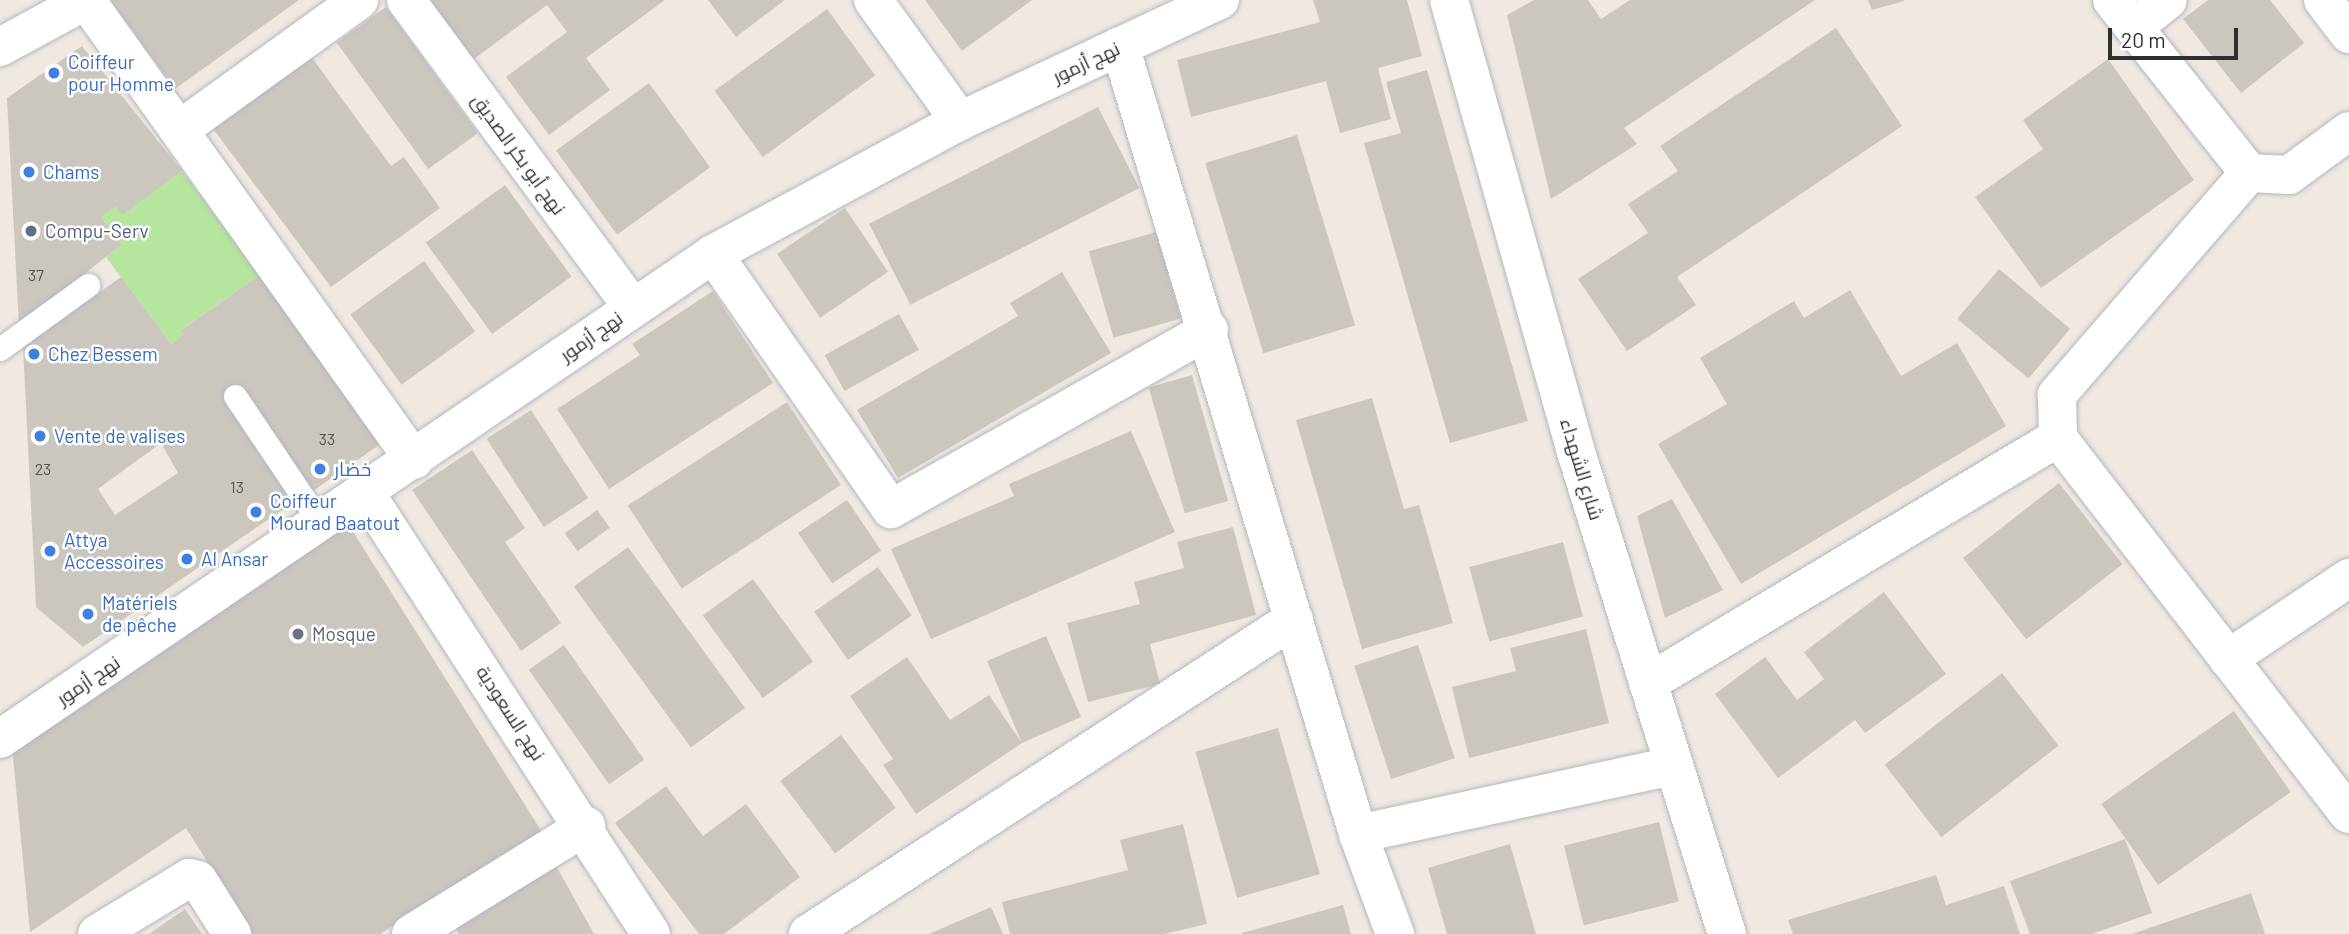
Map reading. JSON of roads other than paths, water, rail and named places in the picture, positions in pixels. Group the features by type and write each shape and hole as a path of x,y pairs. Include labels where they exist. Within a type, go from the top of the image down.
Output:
{"street":[{"path":"0,47 86,0 414,460"},
{"path":"179,130 359,0"},
{"name":"نهج أبو بكر الصديق","path":"406,0 632,307"},
{"path":"873,0 960,121"},
{"name":"نهج أزمور","path":"0,739 366,494 632,307 713,254 960,121 1220,0"},
{"name":"شارع الشهداء","path":"1449,0 1672,766 1727,934"},
{"path":"2168,0 2123,13 2249,173 2289,175 2349,131"},
{"path":"2323,0 2349,34"},
{"path":"1121,46 1209,330 1358,834 1395,934"},
{"path":"2249,173 2057,395 2058,438 2228,659 2303,747 2349,814"},
{"path":"713,254 891,509 1209,330"},
{"path":"1648,683 2058,438"},
{"name":"نهج السعودية","path":"366,494 586,827 651,934"},
{"path":"2228,659 2349,578"},
{"path":"808,934 1294,619"},
{"path":"1358,834 1672,766"},
{"path":"411,934 586,827"},
{"path":"97,934 189,878 198,880 232,934"}],"lane":[{"path":"0,349 89,285"},
{"path":"235,396 321,524"}],"place":[{"name":"Coiffeur pour Homme","path":"54,73"},
{"name":"Chams","path":"29,172"},
{"name":"Compu-Serv","path":"31,231"},
{"name":"Chez Bessem","path":"34,354"},
{"name":"Vente de valises","path":"40,436"},
{"name":"خضار","path":"320,469"},
{"name":"Coiffeur Mourad Baatout","path":"256,512"},
{"name":"Attya Accessoires","path":"50,551"},
{"name":"Al Ansar","path":"187,559"},
{"name":"Matériels de pêche","path":"88,614"},
{"name":"Mosque","path":"298,634"}]}
